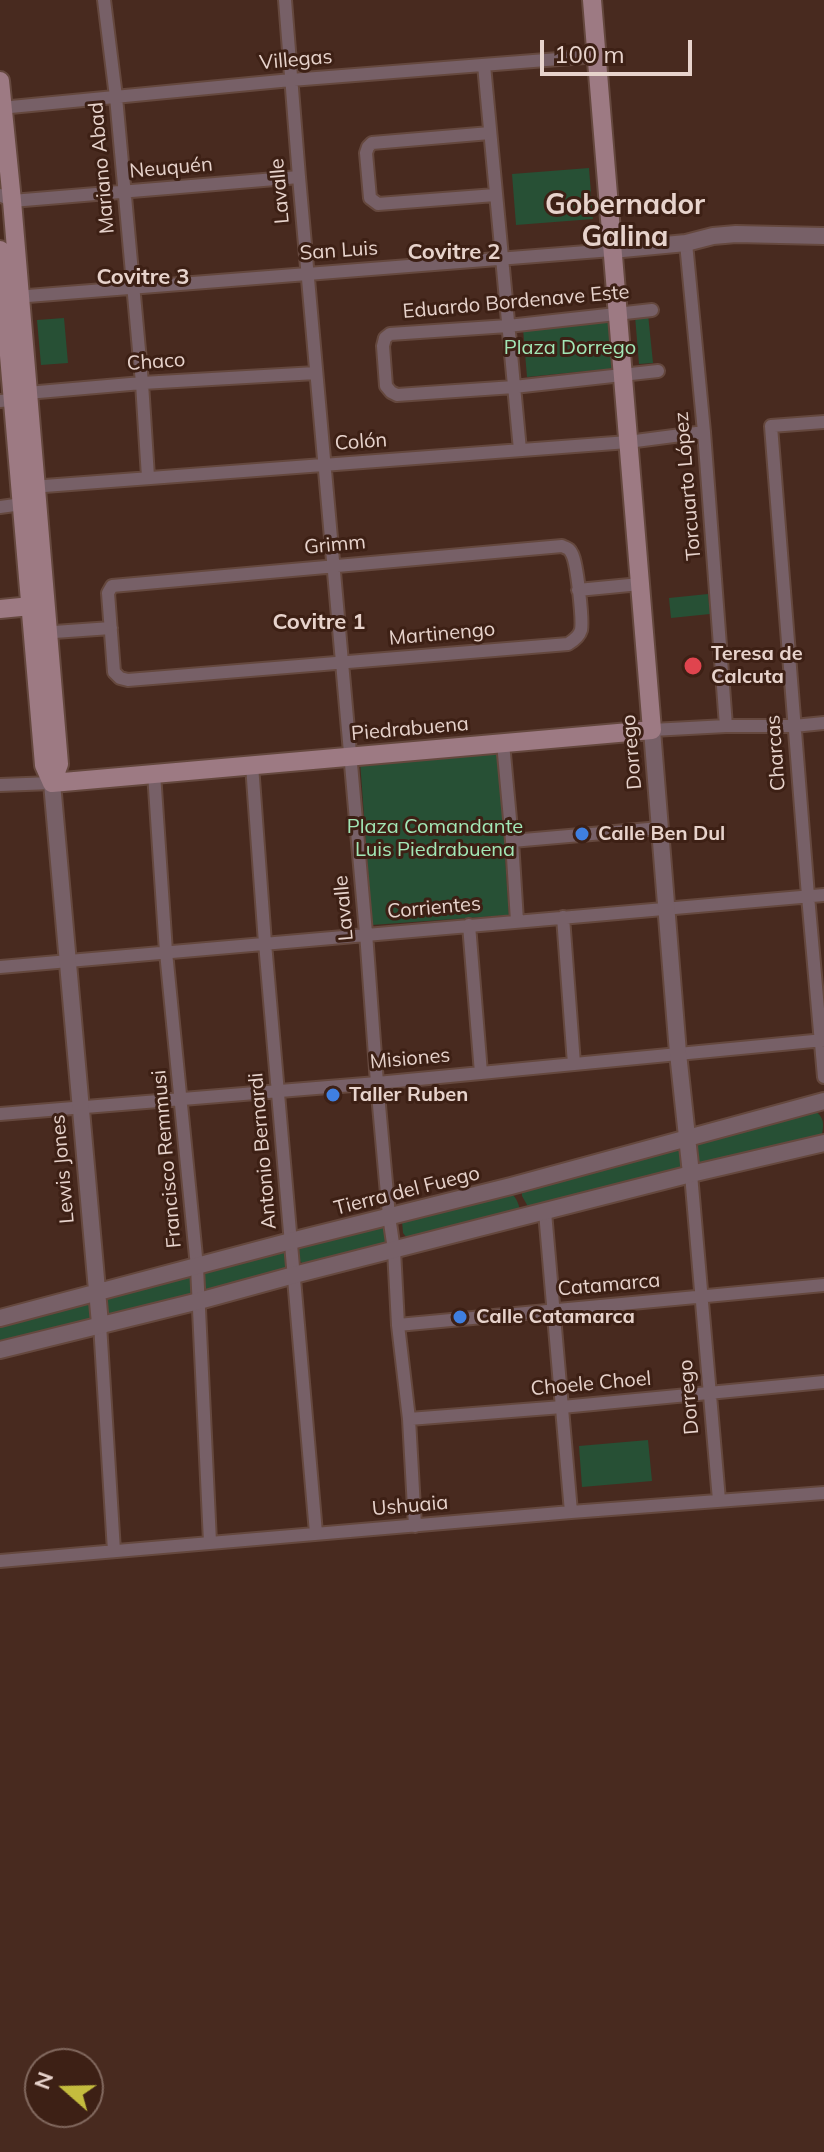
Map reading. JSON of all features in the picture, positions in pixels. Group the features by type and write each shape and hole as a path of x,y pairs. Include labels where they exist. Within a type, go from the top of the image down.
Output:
{"main road":[{"name":"Dorrego","path":"592,0 652,730"},
{"name":"Lewis Jones","path":"0,85 13,398 28,496 40,633 44,765 52,783"},
{"name":"Lewis Jones","path":"0,250 8,297"},
{"path":"0,609 37,605"},
{"name":"Piedrabuena","path":"52,783 652,730"}],"street":[{"name":"Mariano Abad","path":"104,0 116,97 148,477"},
{"name":"Lavalle","path":"285,0 398,1325 409,1419 415,1526"},
{"name":"Villegas","path":"1,108 291,80 597,56"},
{"path":"484,65 520,450"},
{"path":"490,133 372,143 366,153 370,198 378,204 495,195"},
{"name":"Neuquén","path":"6,198 124,192 299,177"},
{"name":"San Luis","path":"8,297 612,250 686,243 736,234 824,236"},
{"name":"Torcuarto López","path":"686,243 726,726"},
{"name":"Eduardo Bordenave Este","path":"514,387 397,395 386,386 385,338 390,334 508,326 652,310"},
{"path":"514,387 658,371"},
{"name":"Chaco","path":"13,398 142,383 316,373"},
{"name":"Charcas","path":"824,422 771,426 824,1077"},
{"name":"Colón","path":"0,507 28,496 148,477 628,442 704,432"},
{"name":"Grimm","path":"111,628 108,593 112,586 562,546 569,549 573,556 578,590"},
{"path":"578,590 640,584"},
{"name":"Martinengo","path":"111,628 114,672 128,680 568,644 577,638 581,630 578,590"},
{"path":"40,633 111,628"},
{"name":"Piedrabuena","path":"652,730 824,723"},
{"name":"Dorrego","path":"652,730 719,1500"},
{"path":"503,743 517,921"},
{"name":"Antonio Bernardi","path":"252,765 316,1533"},
{"name":"Francisco Remmusi","path":"154,773 166,952 197,1267 210,1542"},
{"name":"Piedrabuena","path":"0,785 52,783"},
{"name":"Lewis Jones","path":"52,783 100,1324 114,1551"},
{"path":"512,841 660,828"},
{"name":"Corrientes","path":"0,967 824,895"},
{"path":"563,917 574,1064"},
{"path":"469,925 481,1073"},
{"name":"Misiones","path":"0,1114 377,1083 822,1040"},
{"name":"Tierra del Fuego","path":"0,1318 526,1182 824,1101"},
{"path":"0,1350 824,1143"},
{"path":"545,1212 571,1512"},
{"name":"Catamarca","path":"398,1325 824,1285"},
{"name":"Choele Choel","path":"409,1419 824,1382"},
{"name":"Ushuaia","path":"0,1561 824,1493"}],"green space":[{"path":"589,168 593,219 516,225 512,174"},
{"path":"648,314 653,363 639,364 635,316"},
{"path":"64,318 68,363 41,365 37,320"},
{"name":"Plaza Dorrego","path":"612,320 617,368 527,377 523,329"},
{"path":"708,594 710,614 671,618 669,598"},
{"name":"Plaza Comandante Luis Piedrabuena","path":"498,751 509,915 372,925 360,761"},
{"path":"815,1111 823,1124 822,1134 817,1138 700,1164 697,1161 699,1141"},
{"path":"679,1147 686,1148 683,1168 531,1212 522,1196 522,1191"},
{"path":"508,1192 515,1197 520,1211 407,1238 403,1233 402,1221"},
{"path":"384,1224 389,1244 306,1267 300,1261 299,1249 303,1244"},
{"path":"288,1249 292,1269 205,1294 205,1271"},
{"path":"193,1273 193,1295 111,1317 108,1315 105,1297"},
{"path":"88,1300 93,1313 87,1324 0,1346 0,1324"},
{"path":"648,1440 652,1481 582,1487 579,1446"}],"place":[{"name":"Teresa de Calcuta","path":"693,666"},
{"name":"Calle Ben Dul","path":"582,834"},
{"name":"Taller Ruben","path":"333,1095"},
{"name":"Calle Catamarca","path":"460,1317"}],"district":[{"name":"Gobernador Galina","path":"625,222"},
{"name":"Covitre 2","path":"454,252"},
{"name":"Covitre 3","path":"143,277"},
{"name":"Covitre 1","path":"319,622"}]}
